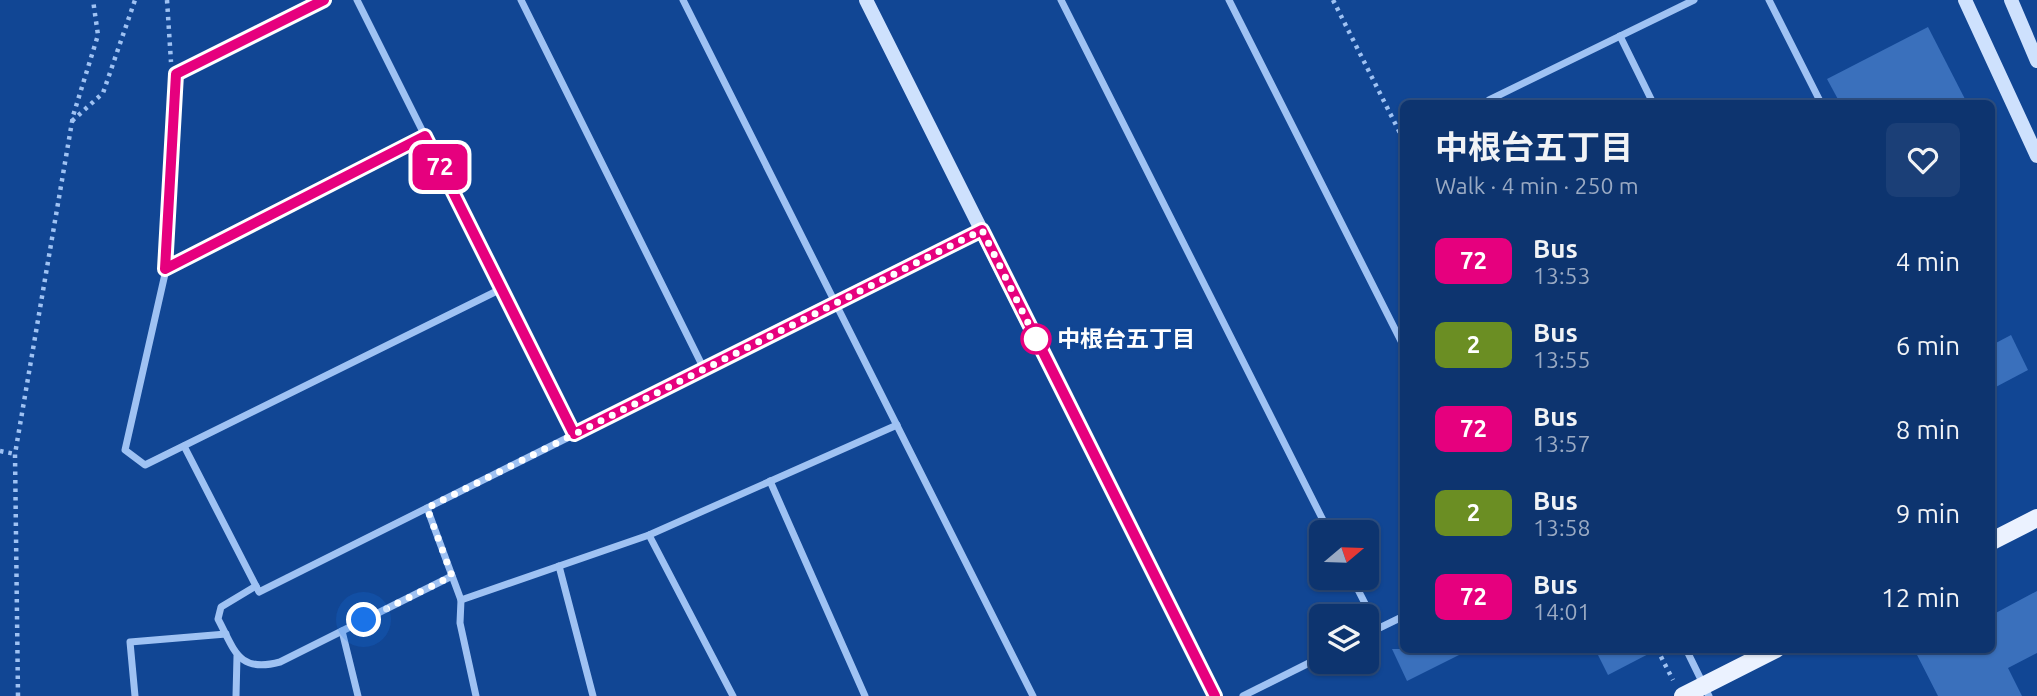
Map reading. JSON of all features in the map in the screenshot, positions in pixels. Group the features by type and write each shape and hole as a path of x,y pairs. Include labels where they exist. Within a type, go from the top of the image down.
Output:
{"main road":[{"path":"1995,539 2037,518"},
{"path":"1679,690 1707,691 1769,653"}],"street":[{"path":"324,0 176,74 165,269 125,450 145,465 501,289"},
{"path":"357,0 574,434"},
{"path":"521,0 704,369"},
{"path":"683,0 1033,696"},
{"path":"866,0 1215,696"},
{"path":"1061,0 1323,520"},
{"path":"1229,0 1400,339"},
{"path":"1489,100 1694,0"},
{"path":"1769,0 1819,100"},
{"path":"1965,0 2037,156"},
{"path":"2011,0 2037,61"},
{"path":"1620,36 1652,100"},
{"path":"165,269 425,136"},
{"path":"184,446 259,592 982,230"},
{"path":"461,600 649,535 897,425"},
{"path":"770,481 865,696"},
{"path":"427,508 461,600 460,623 476,696"},
{"path":"649,535 733,696"},
{"path":"559,566 593,696"},
{"path":"237,656 260,667 280,662 452,576"},
{"path":"236,696 237,656 218,619 221,607 256,586"},
{"path":"1379,628 1400,618"},
{"path":"342,631 358,696"},
{"path":"135,696 130,642 226,634"},
{"path":"1688,653 1707,691"},
{"path":"1243,696 1309,663"}],"path":[{"path":"18,696 15,454 72,121 98,35 93,0"},
{"path":"72,121 103,93 135,0"},
{"path":"167,0 172,67 176,74"},
{"path":"1333,0 1400,133"},
{"path":"0,451 15,454"},
{"path":"1659,653 1679,690"}],"building":[{"path":"1928,27 1965,100 1838,100 1827,79"},
{"path":"2011,335 2028,370 1995,387 1995,343"},
{"path":"2037,591 2037,653 2008,668 2022,696 1938,696 1916,653 1995,653 1995,613"},
{"path":"1392,649 1400,649 1400,653 1463,653 1407,681"},
{"path":"1597,653 1650,653 1608,675"}],"bus line":[{"name":"72","path":"324,0 176,74 165,269 425,136 574,434 982,230 1215,696"}],"place":[{"name":"中根台五丁目","path":"1036,339"}],"route":[{"path":"364,620 452,576 427,508 982,230 1036,339"}]}
